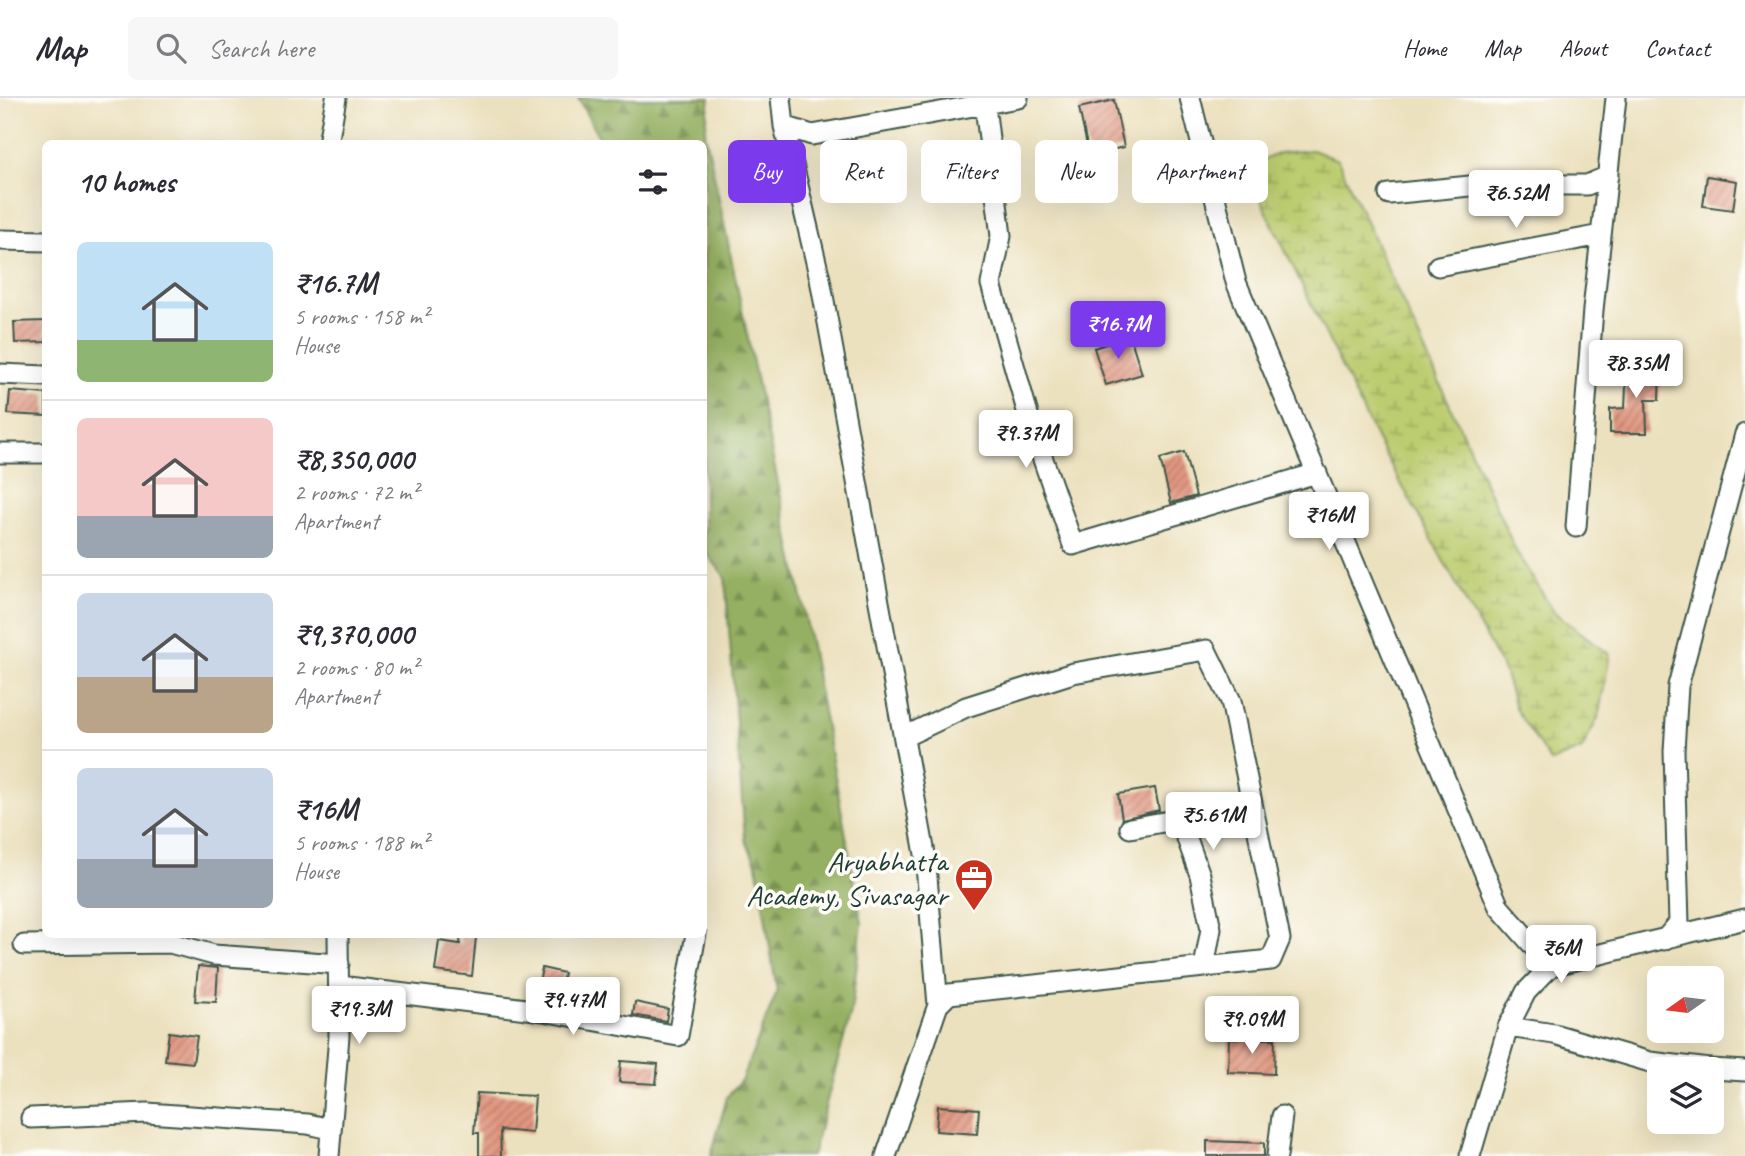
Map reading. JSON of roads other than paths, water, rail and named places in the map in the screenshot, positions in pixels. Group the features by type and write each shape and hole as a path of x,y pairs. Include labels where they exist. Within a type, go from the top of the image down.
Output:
{"street":[{"path":"329,140 336,98"},
{"path":"781,98 784,126 820,279 925,854 938,1005 887,1156"},
{"path":"784,126 812,135 985,106 1017,98"},
{"path":"1190,98 1236,282 1499,908 1551,966"},
{"path":"1576,527 1601,235 1616,98"},
{"path":"985,106 1001,236 991,284 1031,425 1073,545 1317,473"},
{"path":"1389,194 1480,185 1587,186 1608,176"},
{"path":"1438,266 1601,235"},
{"path":"0,240 42,242"},
{"path":"0,374 42,376"},
{"path":"1664,940 1679,923 1674,751 1678,687 1745,434"},
{"path":"0,453 42,453"},
{"path":"904,737 966,707 1073,673 1206,650 1231,701 1280,939 1271,960 949,994 938,1005"},
{"path":"1130,828 1180,819 1200,875 1211,929 1204,967"},
{"path":"1470,1156 1508,1027 1526,992 1551,966 1745,919"},
{"path":"329,1156 339,1036 338,938"},
{"path":"340,986 543,1011 678,1036 695,938"},
{"path":"24,945 170,943 214,955 339,964"},
{"path":"1508,1027 1554,1034 1647,1061"},
{"path":"1724,1070 1745,1071"},
{"path":"31,1118 147,1113 308,1124 330,1129"},
{"path":"1278,1156 1282,1116"}],"place":[{"name":"Aryabhatta Academy, Sivasagar","path":"974,912"}]}
